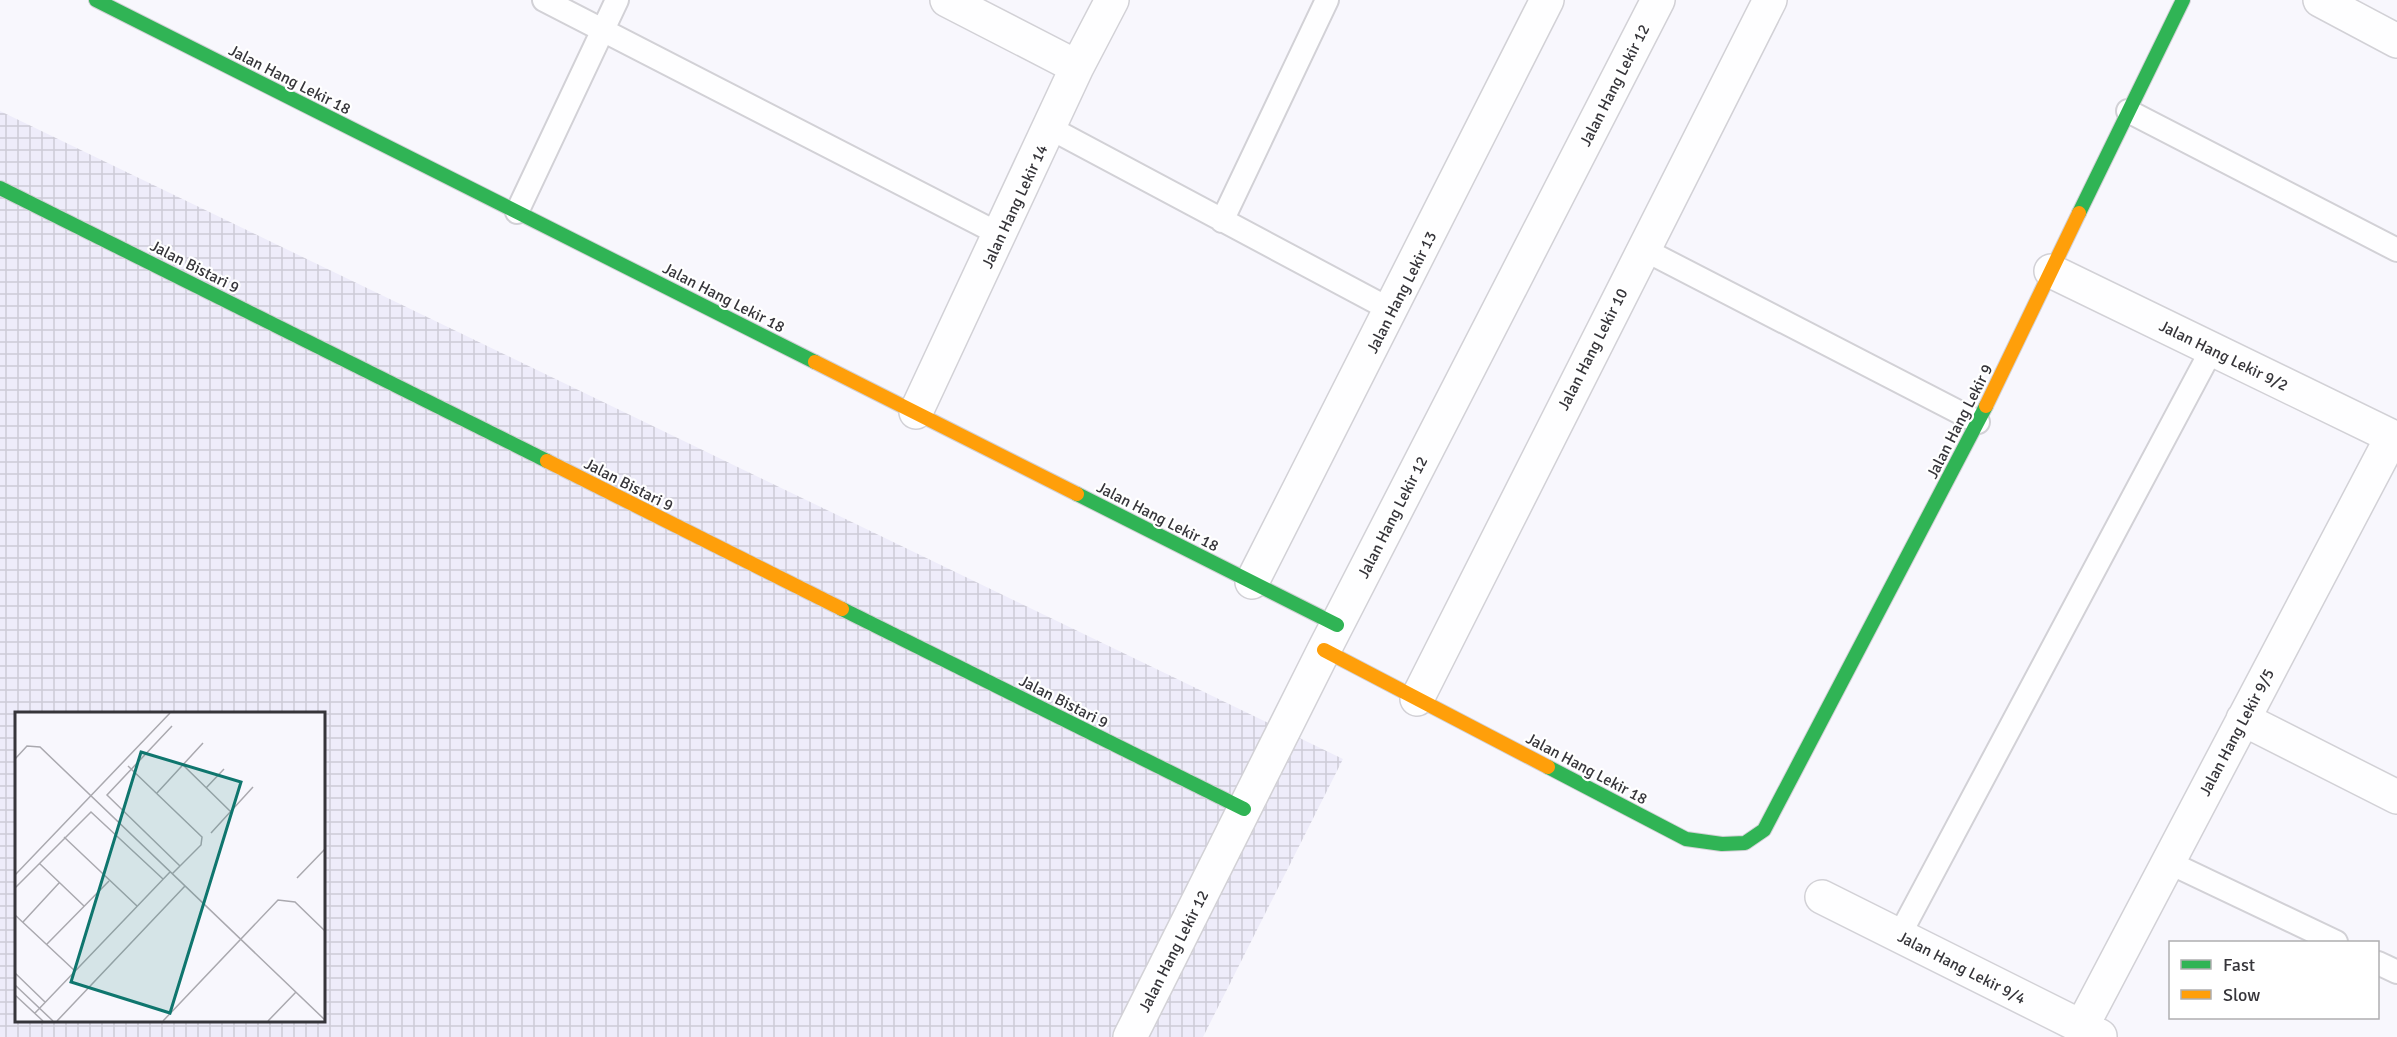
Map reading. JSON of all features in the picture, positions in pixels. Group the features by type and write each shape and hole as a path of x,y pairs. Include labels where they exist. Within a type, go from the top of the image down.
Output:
{"street":[{"path":"947,0 1077,67"},
{"name":"Jalan Hang Lekir 14","path":"916,412 1077,67 1112,0"},
{"name":"Jalan Hang Lekir 13","path":"1252,582 1392,310 1547,0"},
{"name":"Jalan Hang Lekir 12","path":"1130,1037 1330,637 1658,0"},
{"name":"Jalan Hang Lekir 10","path":"1417,699 1642,249 1770,0"},
{"name":"Jalan Hang Lekir 9","path":"1745,843 1764,830 1978,422 2183,0"},
{"path":"2320,0 2397,40"},
{"name":"Jalan Hang Lekir 18","path":"114,4 517,212 1252,582 1417,699 1686,838 1722,844 1745,843"},
{"name":"Jalan Bistari 9","path":"0,188 1244,809"},
{"name":"Jalan Hang Lekir 9/2","path":"2051,271 2394,438"},
{"name":"Jalan Hang Lekir 9/5","path":"2091,1032 2168,862 2394,438"},
{"path":"2243,719 2397,797"},
{"name":"Jalan Hang Lekir 9/4","path":"1822,897 2091,1032"}],"lane":[{"path":"544,0 1000,235"},
{"path":"517,212 617,0"},
{"path":"1222,221 1327,0"},
{"path":"2128,111 2397,250"},
{"path":"1050,128 1392,310"},
{"path":"1642,249 1978,422"},
{"path":"1899,936 2212,349"},
{"path":"2168,862 2334,941"},
{"path":"2379,963 2397,972"}],"shaded area":[{"path":"0,111 1343,759 1203,1037 0,1037"}],"traffic: fast":[{"path":"96,0 815,362"},
{"path":"2079,213 2183,0"},
{"path":"0,188 547,461"},
{"path":"1548,767 1686,839 1722,844 1745,843 1764,830 1986,406"},
{"path":"1077,494 1337,625"},
{"path":"842,609 1244,809"}],"traffic: slow":[{"path":"1986,406 2079,213"},
{"path":"815,362 1077,494"},
{"path":"547,461 842,609"},
{"path":"1324,650 1548,767"}]}
